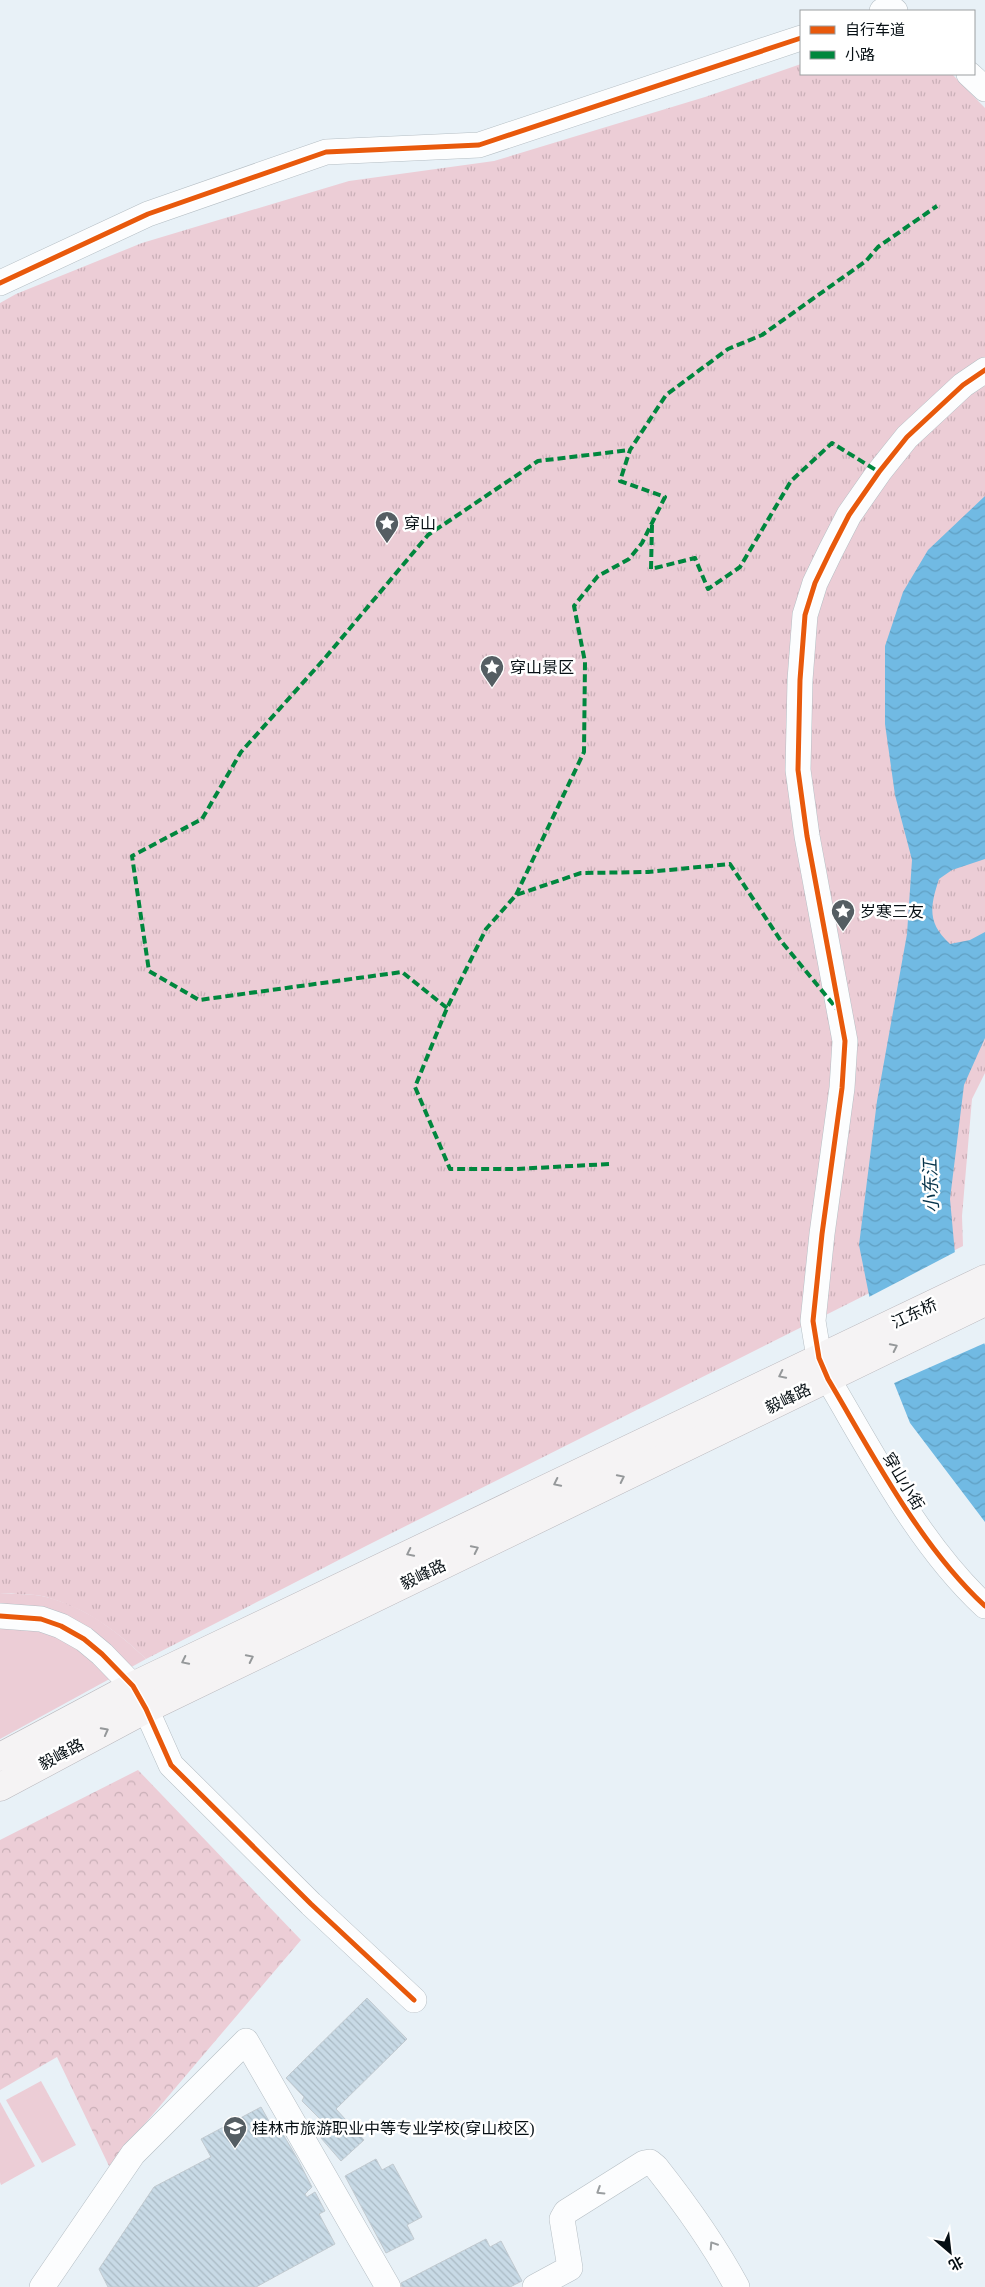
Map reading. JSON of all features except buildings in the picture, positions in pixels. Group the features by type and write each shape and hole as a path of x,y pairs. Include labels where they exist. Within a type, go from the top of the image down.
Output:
{"main road":[{"name":"江东桥","path":"835,1363 985,1279"},
{"name":"江东桥","path":"835,1363 985,1302"},
{"name":"毅峰路","path":"0,1757 139,1698 835,1363"},
{"name":"毅峰路","path":"0,1786 139,1698"}],"street":[{"path":"0,283 148,214 326,152 479,146 800,38"},
{"path":"970,75 985,89"},
{"path":"835,1363 813,1320 822,1234 842,1088 846,1041 807,836 798,770 800,680 805,615 815,583 830,550 849,515 879,472 907,437 963,385 985,370"},
{"name":"穿山小街","path":"835,1363 919,1530 971,1593 985,1606"},
{"path":"0,1616 41,1619 61,1626 84,1639 102,1654 139,1698 171,1764 311,1904 414,2000"},
{"path":"42,2287 133,2154 246,2041 388,2287"},
{"path":"535,2287 570,2268 562,2219 566,2212 650,2162 694,2215 737,2287"}],"green space":[{"name":"穿山景区","path":"800,64 800,75 953,75 985,108 985,1073 972,1099 962,1216 963,1246 366,1546 146,1659 112,1630 74,1607 41,1596 0,1593 0,303 16,294 142,243 349,181 494,161 705,97"},
{"path":"0,1593 41,1596 61,1601 100,1621 146,1659 0,1739"},
{"path":"138,1770 301,1940 109,2166 57,2057 0,2090 0,1840"},
{"path":"41,2081 76,2145 42,2163 6,2100"},
{"path":"0,2102 35,2166 1,2185 0,2182"}],"water":[{"name":"小东江","path":"985,496 985,859 952,870 939,879 932,906 932,914 937,929 950,944 970,940 985,932 985,1038 964,1085 950,1199 957,1276 985,1345 985,1522 910,1423 879,1345 859,1245 877,1101 907,934 912,860 895,795 885,724 885,646 903,592 928,550"}],"pier":[{"path":"957,1251 959,1276 985,1343 892,1384 876,1346 867,1298"}],"marked path":[{"path":"516,895 584,752 585,662 574,606 598,576 629,559 642,543 665,497 620,481 630,450 666,395 728,349 762,335 866,261 878,247 937,206"},
{"path":"652,525 651,569 695,558 708,589 740,567 791,481 832,443 879,472"},
{"path":"447,1008 402,972 199,1000 149,971 132,856 202,819 241,752 325,658 428,535 538,461 630,450"},
{"path":"609,1164 516,1169 450,1169 415,1087 447,1008 486,929 516,895 581,873 648,872 730,864 781,941 837,1009"}],"cycle path":[{"path":"0,283 148,214 326,152 479,145 800,38"},
{"path":"985,370 963,385 907,437 879,472 849,515 815,583 805,615 800,680 798,770 807,836 845,1041 842,1088 822,1234 813,1321 819,1358 828,1379 862,1438 919,1528 939,1556 985,1606"},
{"path":"0,1616 41,1619 61,1626 84,1639 102,1654 133,1686 146,1709 171,1765 311,1904 414,2000"}],"place":[{"name":"穿山","path":"387,544"},
{"name":"穿山景区","path":"492,688"},
{"name":"岁寒三友","path":"843,932"},
{"name":"桂林市旅游职业中等专业学校(穿山校区)","path":"235,2149"}]}
